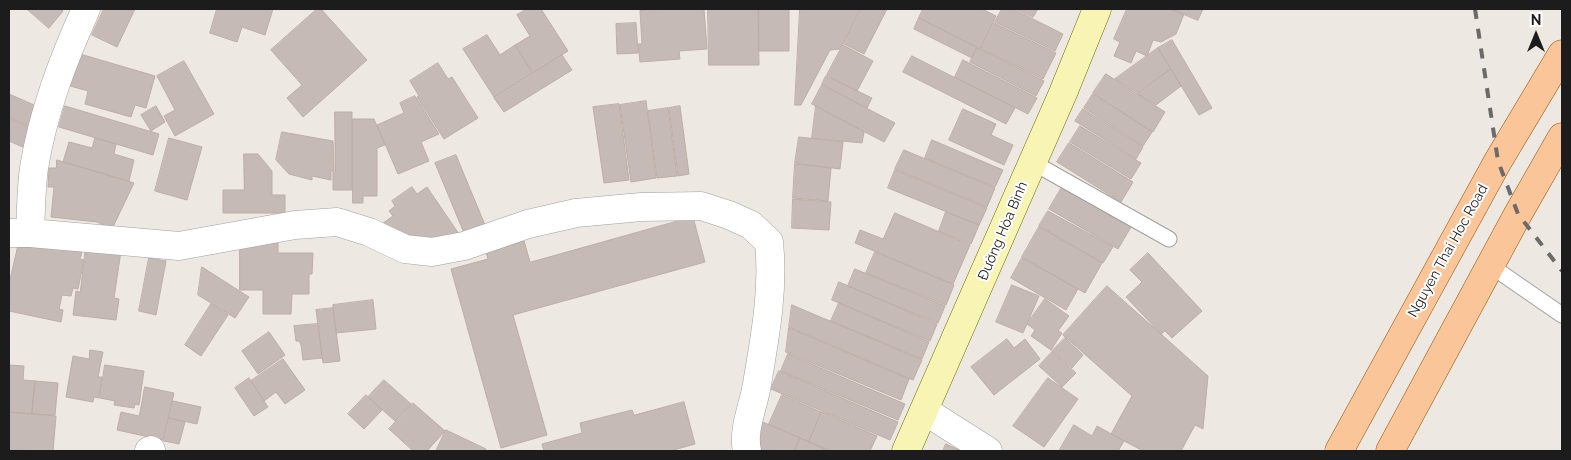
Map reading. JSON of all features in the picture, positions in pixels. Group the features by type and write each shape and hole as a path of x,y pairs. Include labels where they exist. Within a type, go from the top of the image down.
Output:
{"main road":[{"name":"Nguyen Thai Hoc Road","path":"1339,451 1498,161 1562,54"},
{"path":"1390,451 1518,214 1562,137"}],"street":[{"path":"86,9 52,92 19,233 179,246 295,226 337,222 369,232 404,249 432,252 464,246 528,224 576,213 641,207 701,206 729,215 751,226 769,242 772,267 770,293 757,385 740,448"},
{"name":"Đường Hòa Bình","path":"906,451 1063,93 1097,9"},
{"path":"925,411 988,451"}],"lane":[{"path":"1032,162 1168,240"},
{"path":"1491,266 1562,315"}],"building":[{"path":"27,9 61,9 63,11 49,28"},
{"path":"104,9 135,9 117,47 92,35"},
{"path":"217,9 273,9 265,35 242,27 237,42 210,33"},
{"path":"317,9 321,9 367,60 303,117 287,98 302,85 271,50"},
{"path":"527,9 541,9 568,51 533,73 515,45 530,36 517,15"},
{"path":"704,9 707,49 679,51 680,59 640,62 638,44 642,44 640,11"},
{"path":"708,9 758,9 759,65 709,65"},
{"path":"759,9 789,9 789,51 759,51"},
{"path":"800,9 860,10 840,49 830,50 801,105 795,105"},
{"path":"862,9 887,9 864,54 844,44"},
{"path":"923,9 982,9 996,16 980,49 919,18"},
{"path":"1002,9 1013,9 1063,34 1055,51 995,22"},
{"path":"1016,9 1038,9 1033,17"},
{"path":"1127,9 1170,9 1184,14 1176,34 1161,42 1153,40 1147,56 1136,51 1131,63 1114,56 1120,42 1114,39"},
{"path":"1171,9 1203,9 1198,20"},
{"path":"919,18 977,47 972,58 914,29"},
{"path":"636,23 638,53 617,54 616,24"},
{"path":"994,23 1056,53 1043,79 981,49"},
{"path":"487,35 500,55 515,45 532,73 494,97 463,49"},
{"path":"1172,40 1212,108 1199,115 1158,48"},
{"path":"843,45 873,61 857,91 827,75"},
{"path":"977,48 1044,81 1036,96 970,62"},
{"path":"1158,48 1171,69 1138,93 1115,79"},
{"path":"80,54 155,76 146,108 135,105 131,117 85,104 88,91 70,86"},
{"path":"562,55 572,70 504,112 494,98"},
{"path":"912,56 1015,108 1006,124 903,72"},
{"path":"963,60 1037,98 1028,114 955,77"},
{"path":"184,61 214,114 175,136 164,116 175,110 157,76"},
{"path":"438,63 448,79 452,77 478,118 444,139 417,97 419,96 410,81"},
{"path":"1171,69 1181,86 1156,105 1138,94"},
{"path":"1106,74 1165,112 1153,132 1093,93"},
{"path":"826,76 872,98 867,108 822,84"},
{"path":"822,85 895,123 884,142 812,104"},
{"path":"9,94 41,108 32,127 9,117"},
{"path":"1093,94 1152,132 1143,146 1084,108"},
{"path":"415,96 439,134 421,142 429,161 398,174 377,125 404,113 400,103"},
{"path":"646,101 656,178 631,182 620,105"},
{"path":"619,104 629,180 604,183 593,107"},
{"path":"65,106 159,134 153,155 59,127"},
{"path":"156,106 165,122 151,131 141,115"},
{"path":"680,106 689,174 678,176 669,108"},
{"path":"816,106 864,132 862,143 812,138"},
{"path":"668,108 677,176 657,178 648,111"},
{"path":"963,109 996,124 991,135 1013,145 1004,165 949,140"},
{"path":"1083,109 1143,147 1136,159 1075,121"},
{"path":"335,112 352,112 352,190 333,190 333,172 335,172"},
{"path":"9,118 34,129 25,148 9,141"},
{"path":"353,119 374,119 385,145 377,148 377,196 363,196 363,203 353,203"},
{"path":"1080,126 1141,163 1131,179 1070,142"},
{"path":"282,132 333,141 334,171 331,171 331,180 312,176 312,180 289,174 276,160"},
{"path":"799,137 843,142 840,169 795,163"},
{"path":"95,138 116,144 114,154 134,160 129,181 63,162 69,142 92,148"},
{"path":"169,138 202,147 187,200 155,191"},
{"path":"932,140 1003,170 995,187 925,158"},
{"path":"1069,143 1133,182 1121,202 1057,162"},
{"path":"904,150 995,188 987,207 895,169"},
{"path":"244,154 258,154 272,171 272,195 285,195 285,213 223,213 223,190 244,190"},
{"path":"456,155 485,225 464,233 435,163"},
{"path":"57,160 134,183 112,229 97,222 51,217 54,187 48,187 49,168 56,168"},
{"path":"795,164 831,168 828,201 793,198"},
{"path":"895,170 987,208 979,225 888,188"},
{"path":"412,187 417,194 427,187 461,237 398,242 379,226 393,216 389,211 395,206 392,201"},
{"path":"1062,187 1131,227 1118,249 1049,209"},
{"path":"793,199 831,202 829,230 792,228"},
{"path":"1048,211 1113,247 1103,263 1039,226"},
{"path":"946,212 979,225 971,244 939,231"},
{"path":"895,213 970,245 953,284 855,243 860,230 883,239"},
{"path":"693,217 705,262 513,315 547,435 501,448 451,269 488,259 486,252 524,241 530,262"},
{"path":"1039,227 1102,263 1085,293 1022,257"},
{"path":"34,237 83,248 80,259 84,260 78,289 73,288 71,296 62,295 59,309 63,310 61,322 9,311 9,284 18,245 32,248"},
{"path":"240,241 278,241 278,253 313,253 312,274 309,274 309,294 292,294 291,314 263,314 263,290 240,290"},
{"path":"86,246 121,251 114,298 119,299 116,320 73,315 76,291 80,292"},
{"path":"875,252 954,285 946,305 866,273"},
{"path":"1148,253 1202,311 1172,338 1165,331 1161,334 1126,297 1142,282 1130,270"},
{"path":"149,258 166,261 156,315 139,311"},
{"path":"1022,258 1078,289 1066,310 1011,278"},
{"path":"202,267 249,297 235,318 198,295"},
{"path":"855,269 945,306 938,323 848,286"},
{"path":"839,282 937,324 930,341 832,300"},
{"path":"1012,285 1039,296 1023,333 996,322"},
{"path":"1107,286 1208,376 1203,429 1195,425 1181,451 1143,451 1111,434 1132,396 1063,335"},
{"path":"1045,299 1069,316 1058,331 1062,333 1051,350 1031,336 1035,330 1027,324"},
{"path":"373,300 376,329 336,333 333,305"},
{"path":"839,303 929,342 922,359 831,321"},
{"path":"211,304 228,315 201,356 185,345"},
{"path":"792,305 922,360 913,380 789,327"},
{"path":"333,308 340,361 323,363 316,310"},
{"path":"318,324 322,358 303,360 301,345 299,341 296,341 294,326"},
{"path":"789,328 909,379 901,400 786,352"},
{"path":"269,332 285,355 258,374 242,351"},
{"path":"1065,338 1083,355 1072,368 1052,351"},
{"path":"1007,339 1014,348 1025,339 1040,359 994,395 971,367"},
{"path":"90,350 103,352 98,377 102,377 99,398 94,397 93,402 66,397 73,356 89,359"},
{"path":"1052,352 1076,373 1062,387 1039,366"},
{"path":"788,354 905,404 898,420 781,371"},
{"path":"283,359 305,390 285,404 276,392 264,401 251,381"},
{"path":"9,365 24,366 23,380 35,381 32,414 9,412"},
{"path":"105,365 144,371 139,405 135,404 134,408 114,405 115,401 100,398"},
{"path":"779,371 898,422 890,440 771,389"},
{"path":"249,378 268,407 254,416 235,388"},
{"path":"1048,378 1078,399 1044,447 1013,426"},
{"path":"384,380 411,404 395,421 368,397"},
{"path":"35,381 58,383 55,415 32,414"},
{"path":"145,387 174,393 163,440 117,430 121,412 139,416"},
{"path":"366,395 382,410 364,429 348,414"},
{"path":"782,395 821,412 809,442 769,424"},
{"path":"173,401 201,407 197,424 169,418"},
{"path":"684,402 695,444 670,451 544,451 542,444 582,433 580,423 632,410 634,415"},
{"path":"413,403 445,431 427,451 413,451 389,429"},
{"path":"9,412 56,416 53,451 9,450"},
{"path":"822,412 877,436 870,451 831,451 809,442"},
{"path":"169,418 185,422 179,444 164,441"},
{"path":"758,420 800,438 794,451 758,450"},
{"path":"1074,425 1092,436 1097,426 1124,441 1118,451 1059,451"},
{"path":"446,430 486,449 485,451 436,451"},
{"path":"800,438 827,450 827,451 795,451"},
{"path":"946,444 961,451 943,451"}],"railway":[{"path":"1475,9 1498,161 1518,214 1562,271"}]}
